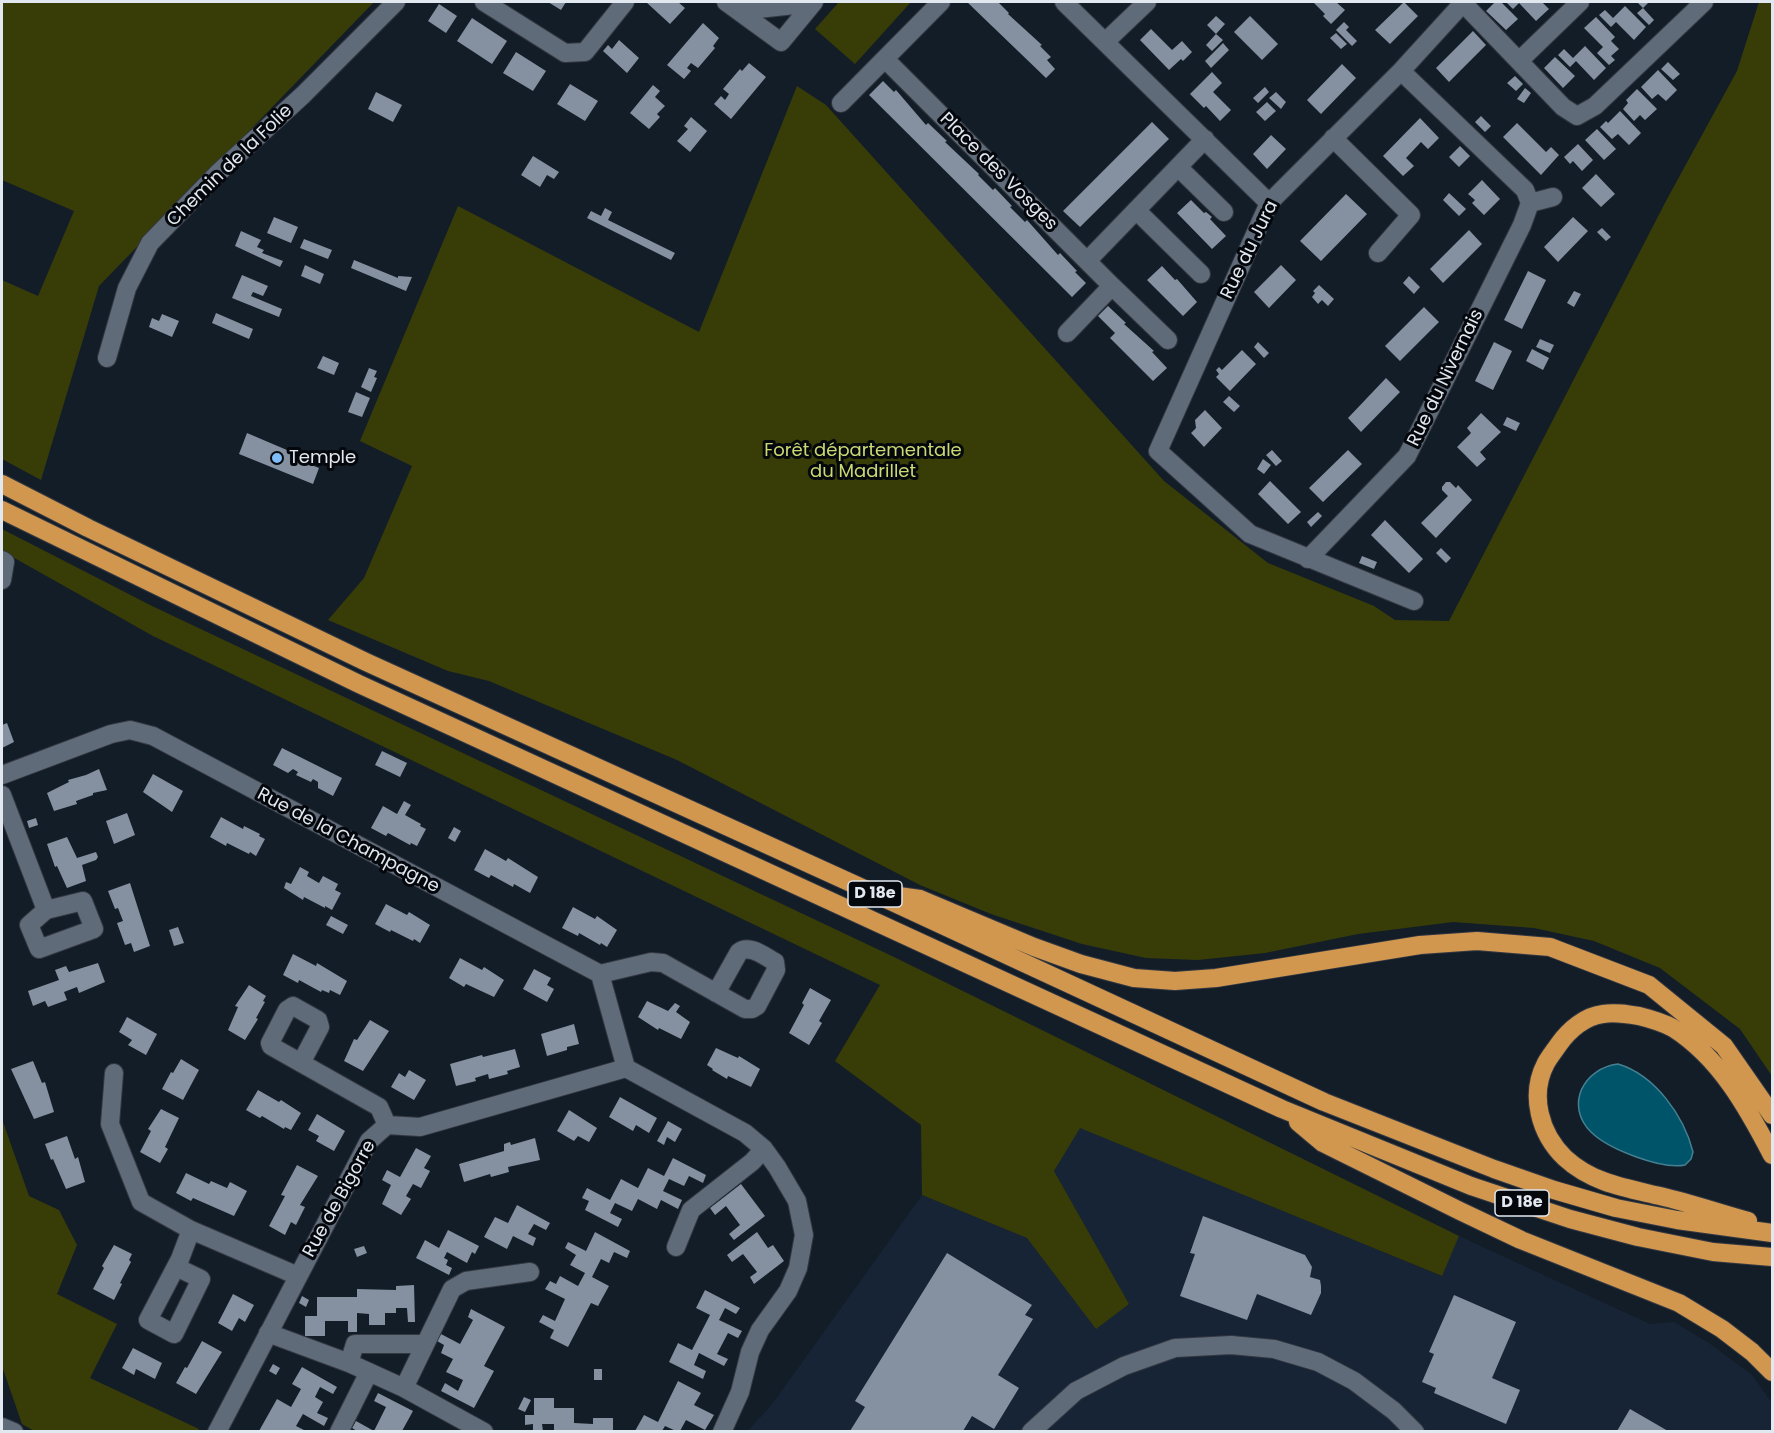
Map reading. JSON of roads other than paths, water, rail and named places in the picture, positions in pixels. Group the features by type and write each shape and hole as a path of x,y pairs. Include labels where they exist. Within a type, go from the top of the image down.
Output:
{"highway":[{"name":"D 18e","path":"2,484 98,533 366,662 1324,1102 1494,1169 1554,1190 1616,1208 1677,1220 1773,1233"},
{"name":"D 18e","path":"2,510 359,684 1282,1109 1471,1186 1570,1220 1713,1252 1773,1257"},
{"path":"871,892 920,899 1034,947 1081,964 1134,978 1175,981 1216,978 1432,944 1477,941 1550,947 1648,985 1724,1046 1773,1115"},
{"path":"1773,1155 1749,1111 1712,1060 1672,1028 1654,1019 1627,1014 1601,1014 1581,1022 1568,1032 1546,1063 1540,1082 1538,1101 1541,1122 1549,1139 1565,1158 1588,1175 1620,1188 1661,1196 1773,1228"},
{"path":"1282,1109 1323,1143 1460,1211 1521,1240 1679,1303 1722,1329 1773,1372"}],"street":[{"name":"Chemin de la Folie","path":"107,358 126,288 150,243 218,173 303,95 396,2"},
{"path":"484,2 565,53 585,52 625,2"},
{"path":"732,6 814,2"},
{"path":"732,6 781,42 814,2"},
{"path":"841,103 941,2"},
{"path":"1064,2 1269,202"},
{"path":"1105,42 1147,2"},
{"path":"1463,2 1563,107 1577,116 1595,106 1704,2"},
{"name":"Rue du Jura","path":"1308,559 1250,534 1158,451 1269,202 1401,71 1463,2"},
{"path":"1519,61 1580,2"},
{"name":"Place des Vosges","path":"885,59 1168,340"},
{"path":"1401,71 1524,190 1530,202 1553,197"},
{"path":"1333,138 1411,215 1378,253"},
{"path":"1087,261 1204,140"},
{"path":"1178,167 1224,212"},
{"name":"Rue du Nivernais","path":"1308,559 1407,456 1522,225 1530,202"},
{"path":"1136,210 1201,274"},
{"path":"1067,333 1112,286"},
{"path":"1308,559 1414,602"},
{"path":"2,580 3,561"},
{"name":"Rue de la Champagne","path":"2,775 111,734 130,730 153,736 600,975"},
{"path":"2,795 46,910"},
{"path":"716,993 663,963 651,962 600,975 626,1068 745,1133 764,1149 797,1201 804,1235 798,1268 788,1291 760,1330 750,1352 740,1392 722,1431"},
{"path":"301,1063 379,1107 387,1125"},
{"name":"Rue de Bigorre","path":"217,1431 369,1141 387,1125 420,1126 626,1068"},
{"path":"114,1073 110,1124 141,1202 191,1230 298,1276"},
{"path":"676,1247 691,1210 752,1162 764,1149"},
{"path":"176,1267 191,1230"},
{"path":"404,1388 452,1289 466,1281 530,1272"},
{"path":"268,1333 369,1372 484,1431"},
{"path":"349,1363 355,1344 424,1344"},
{"path":"1031,1431 1076,1391 1124,1366 1175,1348 1231,1345 1274,1349 1318,1362 1354,1381 1394,1411 1415,1431"},
{"path":"339,1431 369,1372"}],"water":[{"path":"1618,1064 1644,1077 1656,1087 1675,1111 1689,1138 1693,1152 1691,1159 1685,1165 1663,1164 1622,1151 1599,1139 1583,1121 1579,1111 1579,1100 1587,1080 1606,1067"}],"place":[{"name":"Temple","path":"277,458"}],"park label":[{"name":"Forêt départementale du Madrillet","path":"863,461"}]}
